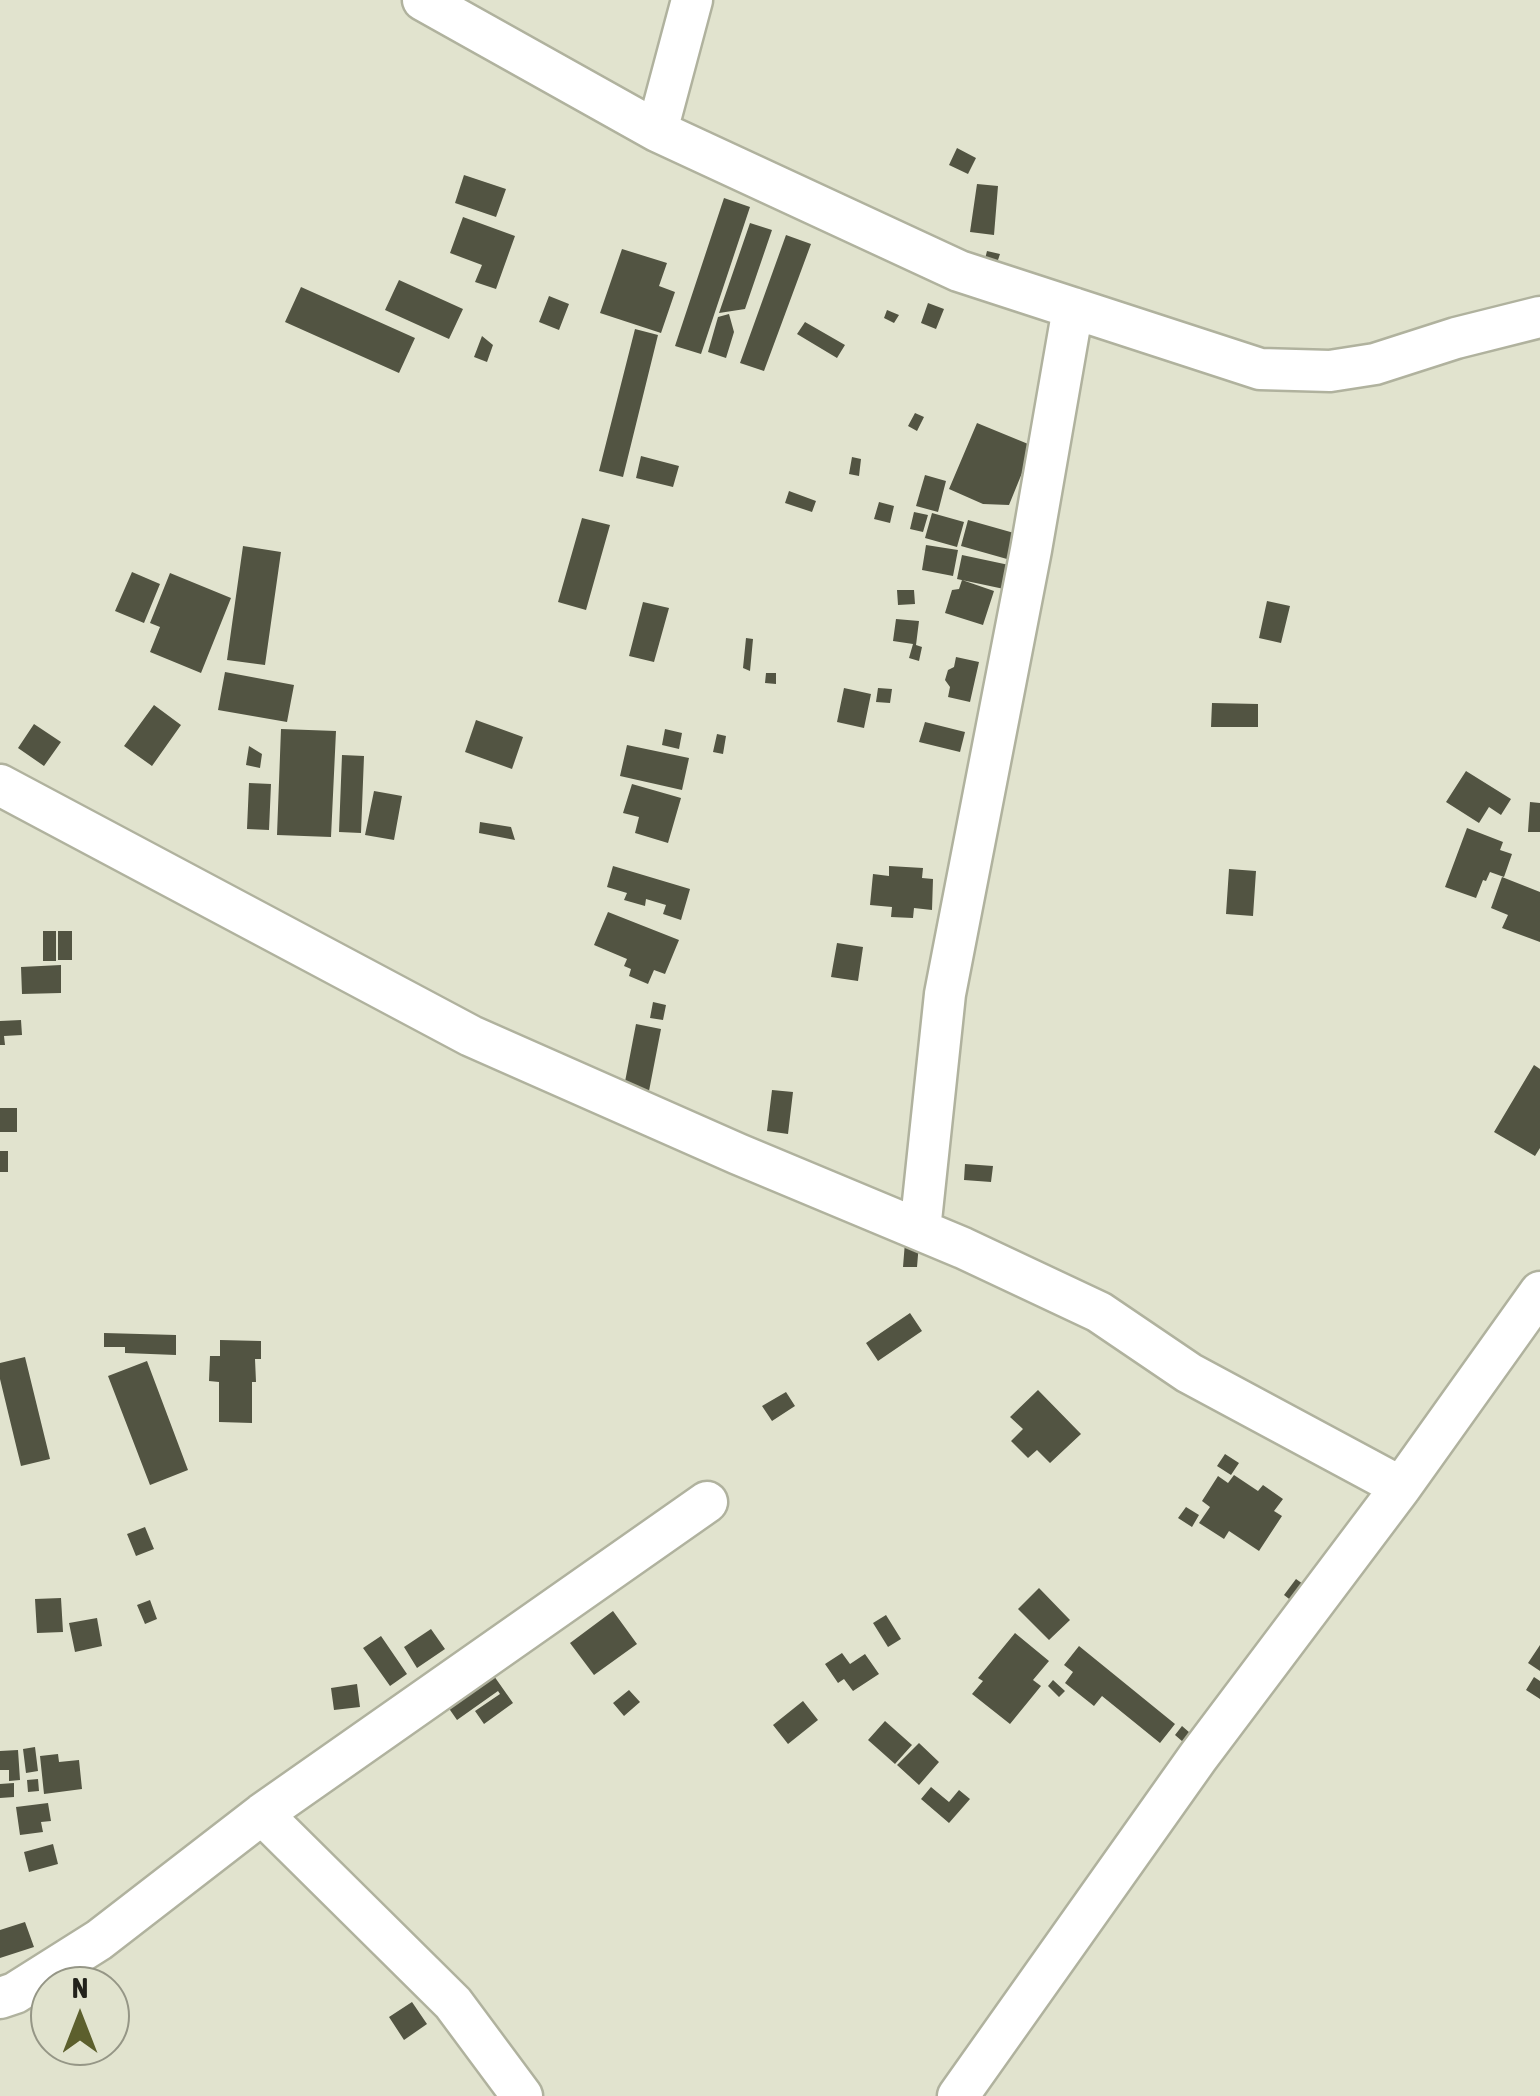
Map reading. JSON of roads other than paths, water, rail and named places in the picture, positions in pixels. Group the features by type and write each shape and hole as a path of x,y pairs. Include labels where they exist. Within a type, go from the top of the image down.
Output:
{"street":[{"path":"423,0 657,131 959,271 1260,368 1330,372 1375,364 1540,317"},
{"path":"657,131 692,0"},
{"path":"920,1230 945,994 1031,550 1073,308"},
{"path":"0,784 472,1036 1099,1312 1189,1373 1401,1486"},
{"path":"958,2096 1198,1756 1401,1486 1540,1292"},
{"path":"0,1998 99,1940 262,1814 706,1502"},
{"path":"262,1814 452,2003 522,2096"}]}
